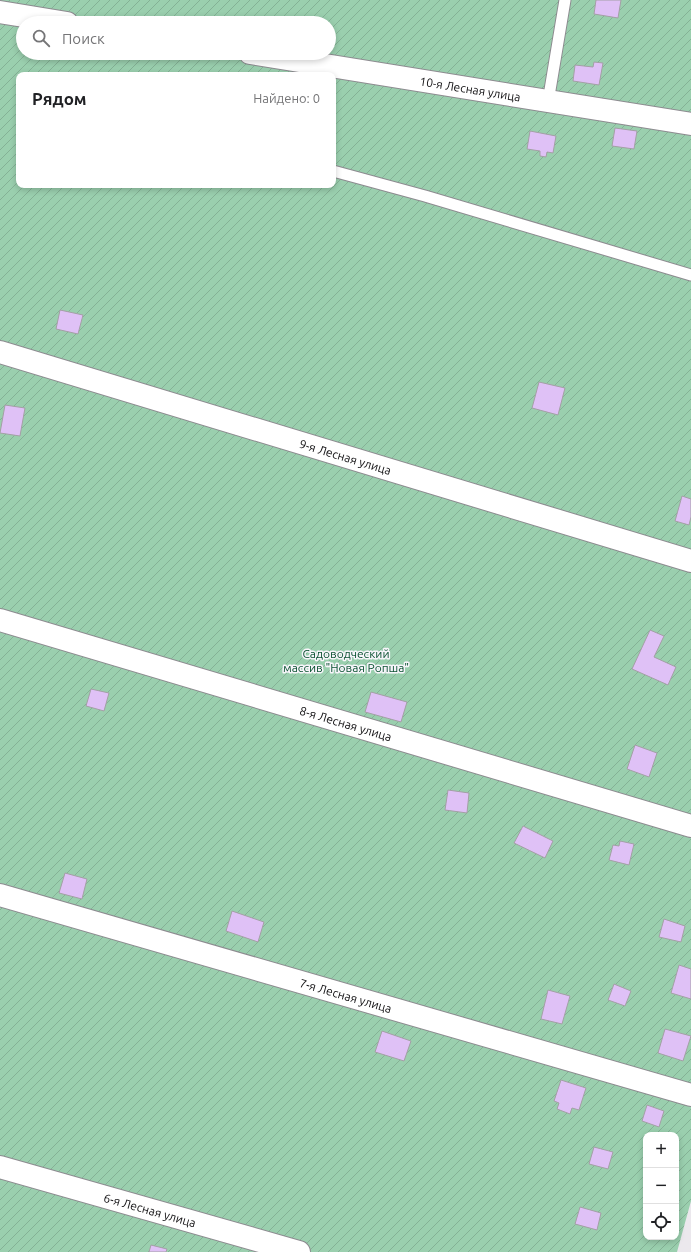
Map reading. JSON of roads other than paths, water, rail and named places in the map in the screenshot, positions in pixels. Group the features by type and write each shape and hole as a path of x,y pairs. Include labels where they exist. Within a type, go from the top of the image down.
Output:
{"street":[{"path":"0,12 24,16"},
{"name":"10-я Лесная улица","path":"293,60 691,124"},
{"name":"9-я Лесная улица","path":"0,352 691,560"},
{"name":"8-я Лесная улица","path":"0,620 691,826"},
{"name":"7-я Лесная улица","path":"0,895 691,1095"},
{"name":"6-я Лесная улица","path":"0,1167 299,1252"}],"lane":[{"path":"548,102 565,0"},
{"path":"336,172 441,201 691,275"}],"park label":[{"name":"Садоводческий массив \"Новая Ропша\"","path":"346,660"}]}
